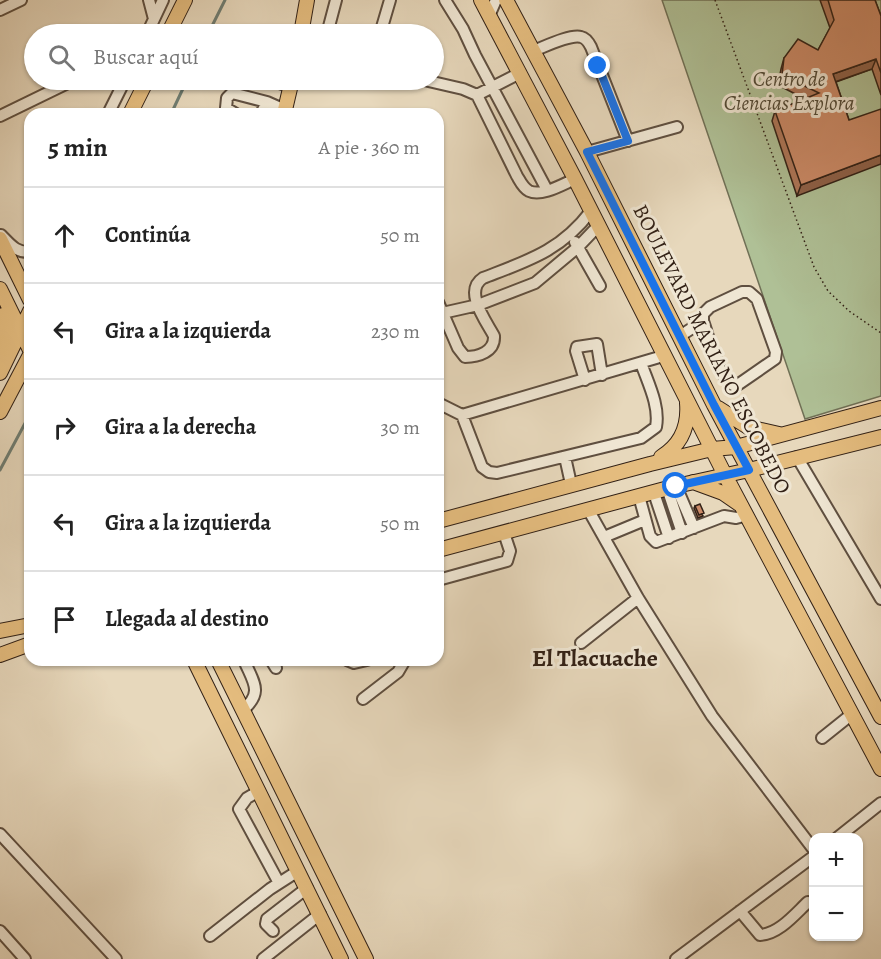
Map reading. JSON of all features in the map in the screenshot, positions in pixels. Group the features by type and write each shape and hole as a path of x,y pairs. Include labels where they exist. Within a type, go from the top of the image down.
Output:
{"main road":[{"path":"173,24 184,0"},
{"path":"305,24 307,0"},
{"path":"481,0 599,225 663,356 881,769"},
{"name":"BOULEVARD MARIANO ESCOBEDO","path":"506,0 587,152 714,405 881,717"},
{"path":"520,73 536,70 546,75"},
{"path":"133,108 142,90"},
{"path":"286,108 290,90"},
{"path":"0,239 24,288"},
{"path":"13,265 24,268"},
{"path":"0,289 24,339"},
{"path":"0,350 6,330 1,313"},
{"path":"0,373 24,348"},
{"path":"0,412 24,352"},
{"path":"650,464 674,448 682,436 688,412 685,395"},
{"path":"714,405 748,427 781,434"},
{"path":"444,519 571,484 712,449 736,447 881,408"},
{"path":"444,548 693,482 881,436"},
{"path":"693,482 723,493 745,511"},
{"path":"0,631 24,626"},
{"path":"0,655 24,646"},
{"path":"0,655 24,650"},
{"path":"197,666 341,959"},
{"path":"221,666 366,959"}],"street":[{"path":"0,10 21,0"},
{"path":"149,0 153,19"},
{"path":"151,24 163,0"},
{"path":"330,24 336,0"},
{"path":"383,24 390,0"},
{"path":"445,0 463,29 547,190"},
{"path":"489,16 496,0"},
{"path":"533,51 572,37 581,37 586,40 591,47 628,141"},
{"path":"477,95 520,73"},
{"path":"444,85 477,95 523,185 530,191 547,190 575,179"},
{"path":"0,116 53,90"},
{"path":"111,108 120,90"},
{"path":"226,108 229,94 238,94 267,102 278,108"},
{"path":"264,108 267,102"},
{"path":"587,152 677,127"},
{"path":"444,320 465,357 476,357 491,349 494,336 478,305 474,290 478,281 552,249 571,234 591,211"},
{"path":"444,309 478,305 530,286 558,266 599,225"},
{"path":"0,233 14,249 24,253"},
{"path":"571,234 600,286"},
{"path":"552,249 558,266"},
{"path":"742,292 749,292 757,299 776,352 775,359 736,386 731,385 725,379 703,321 703,314 710,307 742,292"},
{"path":"680,336 703,321"},
{"path":"585,380 576,351 578,347 597,344 602,375"},
{"path":"444,407 462,415 663,356"},
{"path":"462,415 482,467 489,472 505,472 641,438 656,427 658,418 641,363"},
{"path":"565,457 571,484"},
{"path":"797,457 880,595"},
{"path":"666,489 694,528"},
{"path":"666,489 682,533"},
{"path":"666,489 669,538"},
{"path":"639,496 652,540 656,542 724,516 736,518 745,511"},
{"path":"589,511 638,597 712,716 809,845"},
{"path":"604,537 645,520"},
{"path":"444,578 507,561 510,552 504,533"},
{"path":"581,643 638,597"},
{"path":"243,710 252,702 256,690 246,666"},
{"path":"363,699 398,672 402,666"},
{"path":"822,738 852,714"},
{"path":"259,791 247,798 240,809 279,883"},
{"path":"842,833 881,803"},
{"path":"0,834 116,959"},
{"path":"676,959 809,859"},
{"path":"210,936 298,871"},
{"path":"273,931 266,924 267,919 307,888"},
{"path":"740,911 754,930 760,935 768,935 808,902"},
{"path":"262,959 320,914"},
{"path":"0,932 25,959"}],"path":[{"path":"715,0 814,267 828,291 849,311 881,333"}],"green space":[{"name":"Centro de Ciencias Explora","path":"662,0 881,0 881,396 805,419"}],"building":[{"name":"Centro de Ciencias Explora","path":"828,0 875,0 881,16 881,73 876,59 833,74 849,120 881,109 881,155 801,185 775,111 819,93 782,75 784,58 798,39 818,50 834,20"},
{"path":"700,504 704,513 699,515 695,506"}],"waterway":[{"path":"213,24 225,0"},
{"path":"174,108 182,90"},
{"path":"0,470 24,425"}],"district":[{"name":"El Tlacuache","path":"595,658"}],"route":[{"path":"598,66 628,141 587,152 749,470 676,486"}]}
